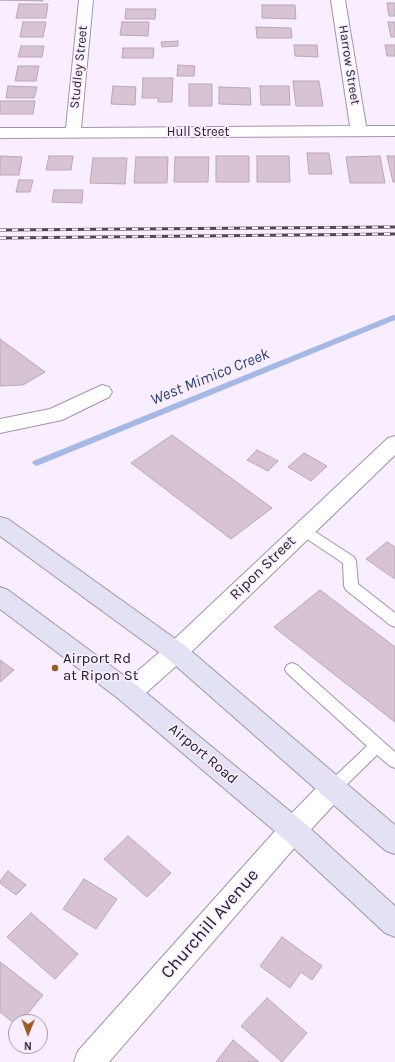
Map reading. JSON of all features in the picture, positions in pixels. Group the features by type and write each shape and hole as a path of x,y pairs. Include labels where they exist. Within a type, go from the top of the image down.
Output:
{"main road":[{"path":"0,525 176,652 395,842"},
{"name":"Airport Road","path":"0,596 129,693 293,830 395,924"}],"street":[{"name":"Studley Street","path":"73,133 86,0"},
{"name":"Harrow Street","path":"338,0 359,131"},
{"name":"Hull Street","path":"0,133 395,131"},
{"path":"0,426 55,415 102,392"},
{"name":"Ripon Street","path":"129,693 176,652 395,443"},
{"name":"Churchill Avenue","path":"89,1062 293,830 334,788"}],"lane":[{"path":"303,530 349,561 351,586 395,621"},
{"path":"292,669 395,761"},
{"path":"334,788 377,746"}],"building":[{"path":"0,0 43,0 43,1"},
{"path":"387,3 395,3 395,16 389,16"},
{"path":"19,4 48,4 46,18 16,18"},
{"path":"262,5 295,5 296,19 262,18"},
{"path":"126,9 156,9 155,19 125,19"},
{"path":"23,22 46,22 43,37 20,37"},
{"path":"122,22 149,22 148,36 120,35"},
{"path":"388,22 395,22 395,37 391,37"},
{"path":"256,27 291,28 292,38 257,38"},
{"path":"178,41 178,46 162,47 161,42"},
{"path":"294,45 317,45 318,57 295,56"},
{"path":"385,45 395,45 395,56 387,56"},
{"path":"21,46 44,46 42,57 18,57"},
{"path":"123,48 154,48 153,58 122,58"},
{"path":"178,65 195,66 194,76 177,76"},
{"path":"18,66 39,66 36,81 15,81"},
{"path":"143,78 173,78 172,102 158,102 158,98 142,98"},
{"path":"293,81 319,81 323,106 296,106"},
{"path":"189,84 212,84 212,106 189,106"},
{"path":"8,86 37,87 34,98 6,98"},
{"path":"113,86 136,87 135,105 111,104"},
{"path":"260,86 289,86 290,105 261,105"},
{"path":"219,87 250,88 251,105 219,104"},
{"path":"0,101 35,101 33,114 0,114"},
{"path":"307,153 329,153 332,174 309,174"},
{"path":"0,156 22,157 19,175 0,175"},
{"path":"49,156 73,156 71,170 46,170"},
{"path":"216,156 249,156 249,182 216,182"},
{"path":"257,156 289,156 290,182 257,182"},
{"path":"380,156 385,183 350,183 346,157"},
{"path":"387,156 395,156 395,182 393,182"},
{"path":"136,157 168,157 167,183 134,183"},
{"path":"175,157 209,157 208,182 174,182"},
{"path":"93,158 127,158 125,184 90,183"},
{"path":"19,180 33,180 30,192 16,192"},
{"path":"54,190 83,190 82,203 52,202"},
{"path":"0,339 45,372 23,385 0,386"},
{"path":"172,435 272,508 231,539 131,463"},
{"path":"257,450 278,461 268,471 247,460"},
{"path":"304,453 327,466 311,481 288,467"},
{"path":"387,542 395,547 395,579 366,559"},
{"path":"320,590 395,647 395,722 274,627"},
{"path":"0,660 14,670 0,682"},
{"path":"128,836 171,873 147,897 104,859"},
{"path":"8,871 26,885 16,895 0,883"},
{"path":"84,879 117,899 96,929 63,909"},
{"path":"31,913 78,954 55,979 7,937"},
{"path":"282,937 322,966 312,980 301,972 290,988 260,966"},
{"path":"0,962 43,995 28,1014 8,1014 8,1018 0,1012"},
{"path":"267,998 307,1033 282,1062 241,1026"},
{"path":"233,1040 259,1062 216,1062"}],"waterway":[{"name":"West Mimico Creek","path":"36,463 395,317"}],"railway":[{"path":"0,230 395,227"},
{"path":"0,238 395,234"}],"place":[{"name":"Airport Rd at Ripon St","path":"55,668"}]}
